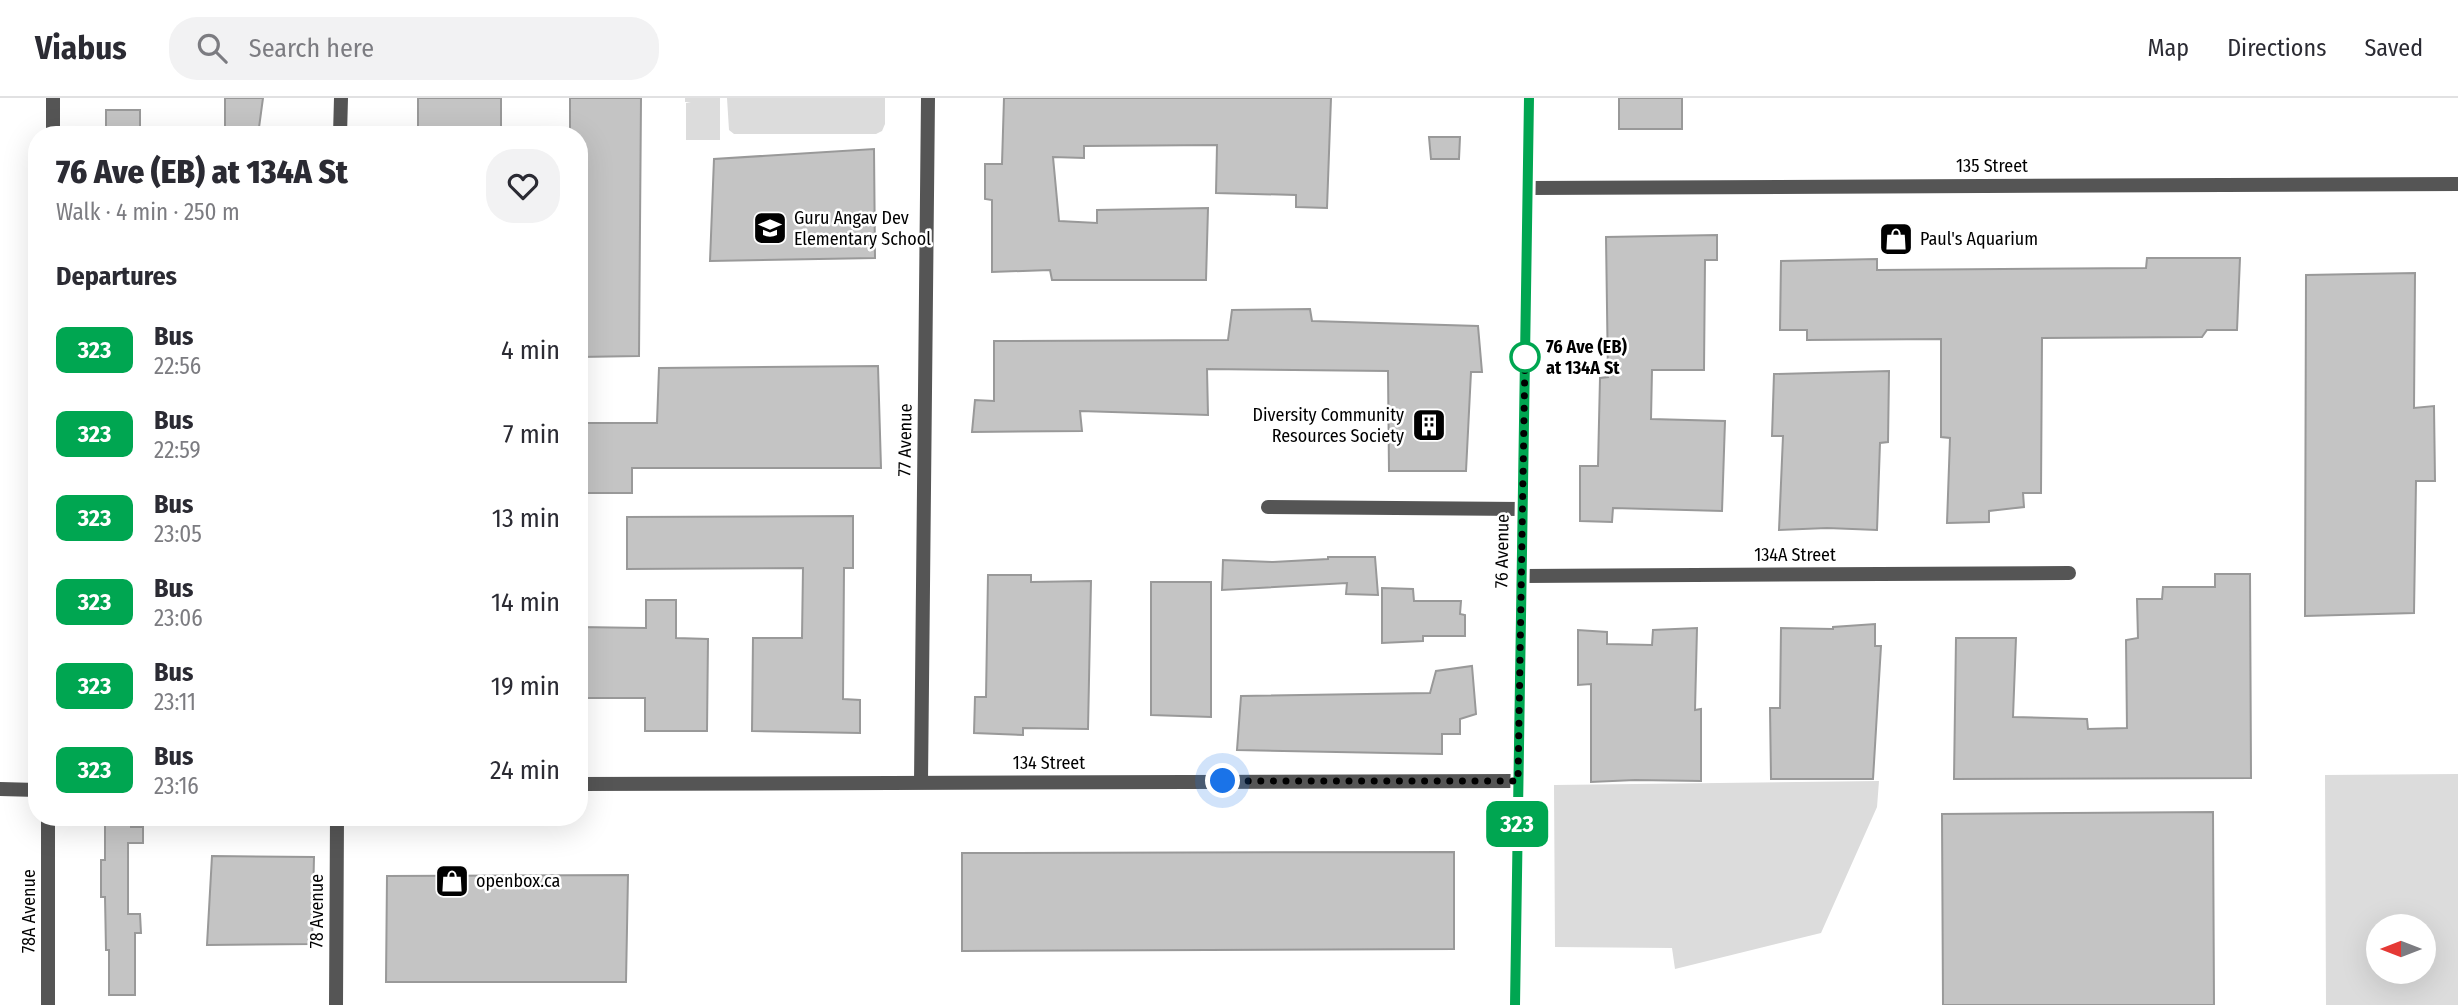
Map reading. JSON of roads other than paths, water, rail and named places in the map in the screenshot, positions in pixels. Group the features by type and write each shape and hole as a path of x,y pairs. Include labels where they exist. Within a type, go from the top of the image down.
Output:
{"main road":[{"name":"76 Avenue","path":"1514,1005 1529,98"}],"street":[{"path":"53,98 53,126"},
{"path":"340,126 341,98"},
{"name":"77 Avenue","path":"921,782 928,98"},
{"name":"135 Street","path":"1527,188 2458,184"},
{"path":"1268,508 1522,509"},
{"name":"134A Street","path":"1521,576 2069,573"},
{"name":"134 Street","path":"588,784 1518,781"},
{"path":"0,789 28,790"},
{"name":"78A Avenue","path":"48,826 48,1005"},
{"name":"78 Avenue","path":"336,1005 337,826"}],"place":[{"name":"Guru Angav Dev Elementary School","path":"770,228"},
{"name":"Paul's Aquarium","path":"1896,239"},
{"name":"76 Ave (EB) at 134A St","path":"1525,357"},
{"name":"Diversity Community Resources Society","path":"1429,425"},
{"name":"openbox.ca","path":"452,881"}]}
